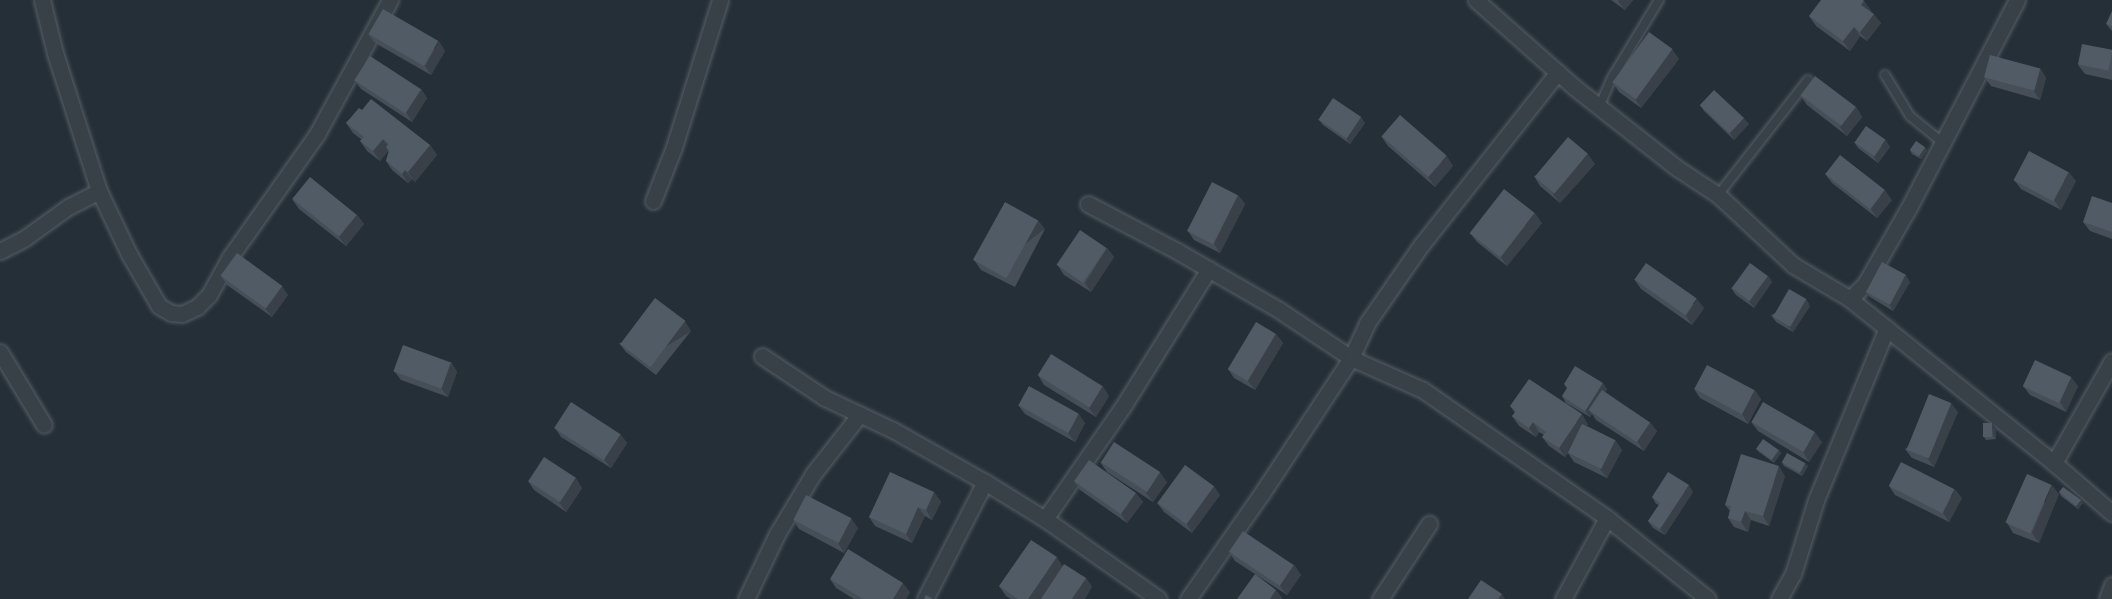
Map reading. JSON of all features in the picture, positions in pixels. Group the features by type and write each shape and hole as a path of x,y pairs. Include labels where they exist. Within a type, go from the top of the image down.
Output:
{"street":[{"path":"42,0 55,53 99,191 129,254 159,306 171,313 182,314 197,307 209,296 230,257 317,134 390,0"},
{"path":"653,201 674,147 720,0"},
{"path":"1476,0 1599,107 1677,168 1718,195 1793,265 1850,299 2054,463 2112,513"},
{"path":"1850,299 1865,285 1908,209 2017,0"},
{"path":"1188,599 1352,358 1367,323 1422,244 1558,72"},
{"path":"0,251 26,238 68,207 99,191"},
{"path":"1088,204 1209,269 1279,310 1352,358 1423,390 1607,518 1708,599"},
{"path":"1045,519 1122,408 1209,269"},
{"path":"1779,599 1793,574 1816,500 1887,328"},
{"path":"0,352 44,425"},
{"path":"762,356 825,398 860,414 984,482 1045,519 1160,599"},
{"path":"2054,463 2112,361"},
{"path":"746,599 777,534 813,474 860,414"},
{"path":"925,599 984,482"},
{"path":"1563,599 1607,518"},
{"path":"1380,599 1429,524"},
{"path":"2106,599 2112,585"}],"lane":[{"path":"1599,107 1612,76 1659,0"},
{"path":"1885,75 1910,116 1942,142"},
{"path":"1718,195 1808,80"}],"building":[{"path":"1821,0 1863,0 1861,5 1874,14 1860,32 1854,27 1843,41 1809,16"},
{"path":"383,9 438,41 424,66 368,34"},
{"path":"2112,11 2112,27 2106,24"},
{"path":"1649,32 1672,49 1636,99 1613,82"},
{"path":"2082,44 2112,50 2108,71 2078,65"},
{"path":"1990,55 2040,68 2034,91 1984,77"},
{"path":"370,56 421,89 405,114 354,80"},
{"path":"1815,76 1856,107 1841,126 1801,95"},
{"path":"1714,90 1744,118 1730,133 1700,105"},
{"path":"1333,98 1361,117 1347,139 1318,120"},
{"path":"371,99 430,145 408,172 405,170 402,174 386,161 389,150 386,147 389,144 383,139 373,151 360,141 364,137 346,123 359,108 362,110"},
{"path":"1400,115 1447,156 1428,177 1382,136"},
{"path":"1866,126 1886,140 1874,156 1855,142"},
{"path":"1568,137 1588,154 1554,194 1535,177"},
{"path":"1916,141 1925,147 1919,156 1910,150"},
{"path":"2029,151 2069,172 2053,201 2014,180"},
{"path":"1840,155 1885,190 1870,209 1825,174"},
{"path":"310,177 357,215 339,237 292,199"},
{"path":"1212,182 1238,195 1213,244 1187,231"},
{"path":"1504,189 1535,213 1500,257 1470,233"},
{"path":"2092,196 2112,203 2112,232 2083,222"},
{"path":"1005,202 1038,220 1006,278 973,260"},
{"path":"1080,230 1107,248 1083,283 1057,265"},
{"path":"237,253 282,286 266,309 221,276"},
{"path":"1882,262 1906,275 1890,305 1866,292"},
{"path":"1646,263 1697,299 1685,315 1635,279"},
{"path":"1750,263 1768,276 1750,301 1732,288"},
{"path":"1789,289 1806,299 1790,327 1773,317"},
{"path":"655,298 685,321 650,367 620,344"},
{"path":"1256,322 1276,334 1247,381 1228,369"},
{"path":"403,345 451,362 441,389 393,371"},
{"path":"1051,354 1103,386 1089,408 1038,375"},
{"path":"2035,360 2071,377 2059,403 2023,386"},
{"path":"1707,365 1755,390 1742,414 1694,389"},
{"path":"1575,366 1603,383 1585,411 1562,396 1567,388 1564,384"},
{"path":"1529,379 1582,414 1559,448 1542,437 1546,432 1533,422 1529,428 1512,416 1516,411 1510,406"},
{"path":"1029,386 1079,414 1068,433 1018,405"},
{"path":"1602,390 1650,422 1637,442 1589,410"},
{"path":"1929,394 1951,403 1929,459 1907,450"},
{"path":"571,402 620,434 604,460 554,428"},
{"path":"1763,402 1815,432 1803,452 1752,422"},
{"path":"1983,423 1992,423 1992,437 1983,437"},
{"path":"1582,424 1615,440 1601,469 1568,453"},
{"path":"1763,439 1779,450 1772,460 1756,449"},
{"path":"1114,442 1160,472 1147,492 1101,462"},
{"path":"1787,453 1805,463 1800,473 1782,463"},
{"path":"1741,454 1779,466 1763,516 1745,511 1741,522 1728,518 1731,506 1725,505"},
{"path":"544,457 576,478 560,502 528,481"},
{"path":"1089,460 1136,493 1121,514 1074,481"},
{"path":"1901,462 1954,489 1942,513 1889,486"},
{"path":"1185,465 1214,486 1186,524 1157,503"},
{"path":"890,472 934,492 926,510 918,507 906,534 869,517"},
{"path":"1668,472 1689,485 1660,529 1648,521 1660,503 1652,497"},
{"path":"2027,474 2052,485 2030,533 2005,522"},
{"path":"2063,487 2081,500 2076,506 2059,492"},
{"path":"806,495 851,518 839,543 793,520"},
{"path":"1243,531 1294,565 1280,586 1229,552"},
{"path":"1031,540 1057,557 1028,599 1018,599 999,586"},
{"path":"848,549 903,583 893,599 863,599 830,579"},
{"path":"1064,564 1086,578 1072,599 1041,599"},
{"path":"1255,574 1276,590 1270,599 1237,599"},
{"path":"1481,580 1502,594 1498,599 1468,599"}]}
